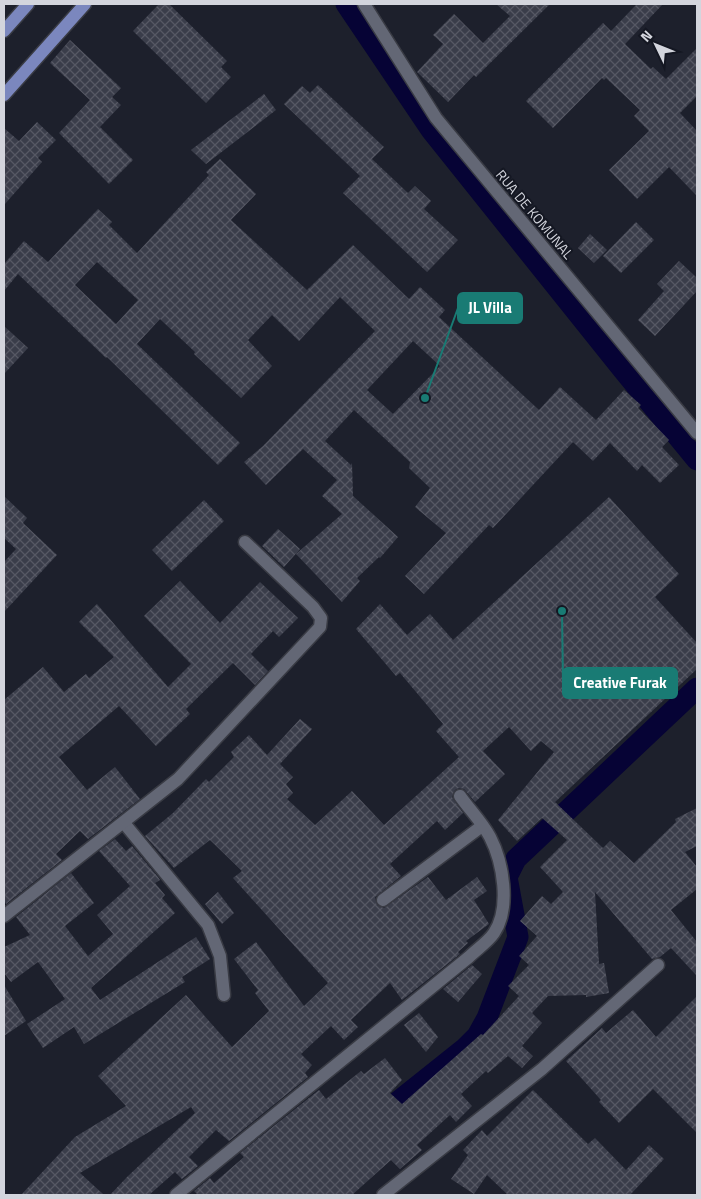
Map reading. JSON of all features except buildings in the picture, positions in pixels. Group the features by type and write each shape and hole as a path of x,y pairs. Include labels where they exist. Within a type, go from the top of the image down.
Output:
{"main road":[{"path":"4,31 28,4"},
{"path":"4,94 85,4"}],"street":[{"name":"RUA DE KOMUNAL","path":"364,4 436,118 697,433"},
{"path":"4,916 178,779 320,627 321,618 313,607 245,542"},
{"path":"176,1195 469,957 494,933 503,910 503,884 499,859 489,835 460,796"},
{"path":"124,823 208,925 220,956 224,995"},
{"path":"383,900 482,826"},
{"path":"383,1195 542,1070 658,965"}],"waterway":[{"path":"346,4 431,130 697,460"},
{"path":"376,1119 465,1048 477,1036 487,1018 518,937 507,877 516,859 697,688"}],"place":[{"name":"JL Villa","path":"425,398"},
{"name":"Creative Furak","path":"562,611"}]}
